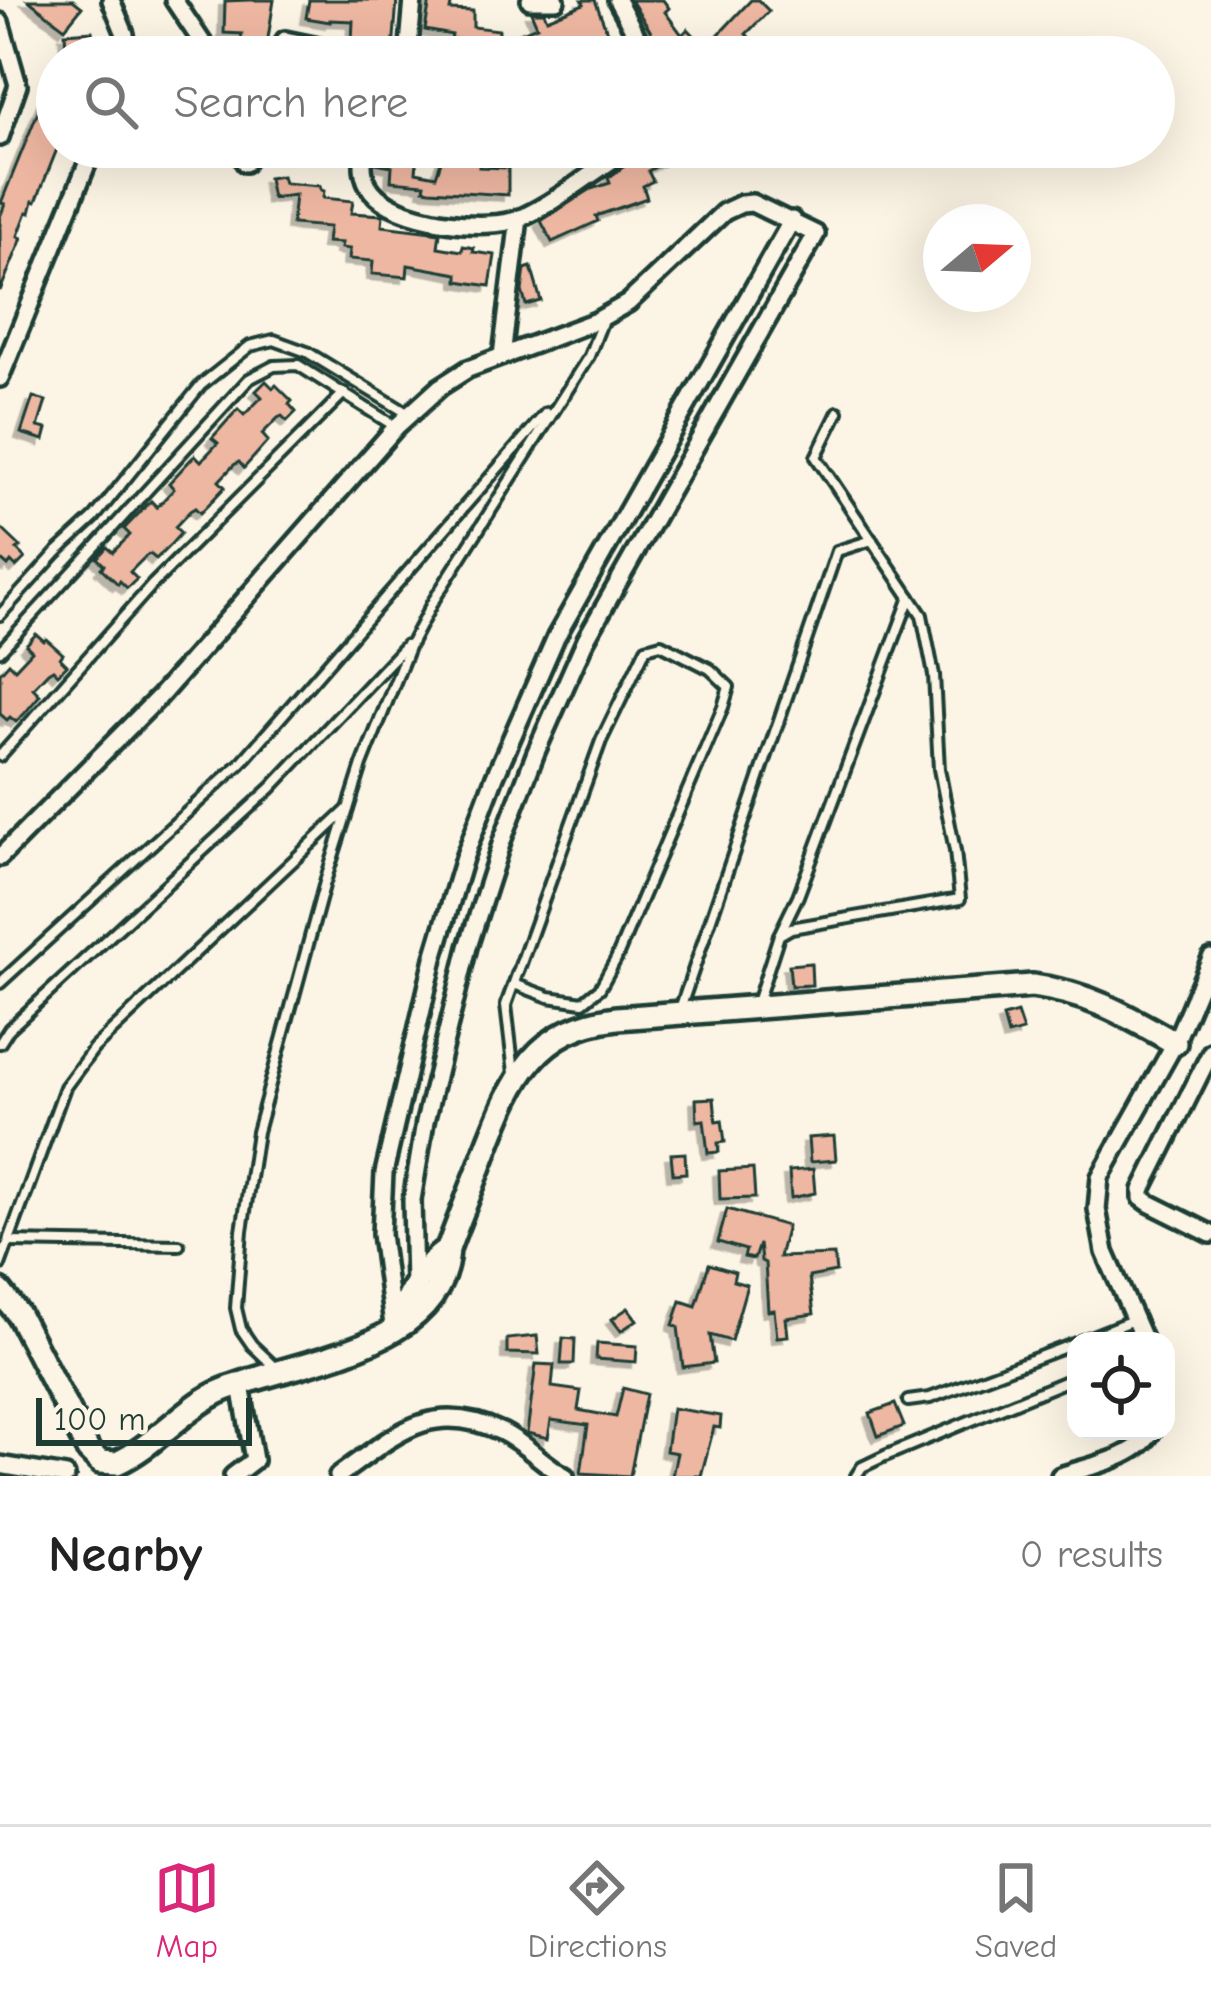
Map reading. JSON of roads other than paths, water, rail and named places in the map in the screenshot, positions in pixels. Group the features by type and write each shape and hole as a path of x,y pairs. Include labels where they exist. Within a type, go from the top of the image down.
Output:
{"street":[{"path":"173,0 198,36"},
{"path":"410,36 413,0"},
{"path":"530,0 556,0"},
{"path":"617,0 637,36"},
{"path":"114,3 125,36"},
{"path":"0,22 4,49 19,85 0,136"},
{"path":"0,378 85,168"},
{"path":"362,168 372,192 393,208 431,219 495,225 519,218 599,168"},
{"path":"0,857 160,696 395,427 440,387 468,369 628,303 724,212 741,204 752,203 816,234 586,639 519,797 468,947 425,1122 412,1200 419,1313"},
{"path":"502,356 519,218"},
{"path":"393,1329 381,1234 384,1173 434,958 464,858 556,637 792,220"},
{"path":"1140,1332 1105,1252 1097,1209 1100,1177 1175,1043 1211,958"},
{"path":"0,1466 66,1476 125,1459 212,1396 345,1353 419,1313 447,1273 448,1249 515,1080 551,1041 582,1025 617,1018 1032,986 1101,1002 1175,1043"},
{"path":"1209,1227 1148,1203 1142,1190 1211,1052"},
{"path":"393,1329 429,1262 448,1249"},
{"path":"0,1291 104,1465"},
{"path":"233,1476 254,1460 241,1385"},
{"path":"338,1476 404,1430 433,1419 470,1421 502,1432 561,1475"},
{"path":"1060,1476 1120,1456 1148,1440"}],"lane":[{"path":"280,1372 241,1329 236,1308 242,1232 257,1132 362,765 432,603 589,356 605,315"},
{"path":"0,615 94,518 201,385 250,346 274,340 307,352 408,414"},
{"path":"0,651 249,379 274,366 298,365 395,427"},
{"path":"0,983 241,763 568,389"},
{"path":"0,756 153,584 344,393"},
{"path":"779,935 791,928 960,898 939,769 934,675 922,615 816,457 838,412"},
{"path":"678,1014 837,551 872,540"},
{"path":"756,1008 779,935 798,896 910,597"},
{"path":"0,1043 9,1029 271,788 415,635"},
{"path":"514,984 549,997 583,1002 600,988 723,707 729,687 710,669 661,644 646,648 601,742 506,1005 515,1080"},
{"path":"0,1264 64,1088 77,1067 349,808"},
{"path":"10,1242 179,1245"},
{"path":"1102,1332 1134,1319"},
{"path":"908,1401 930,1398 1067,1346"},
{"path":"856,1476 885,1456 1067,1381"}]}
